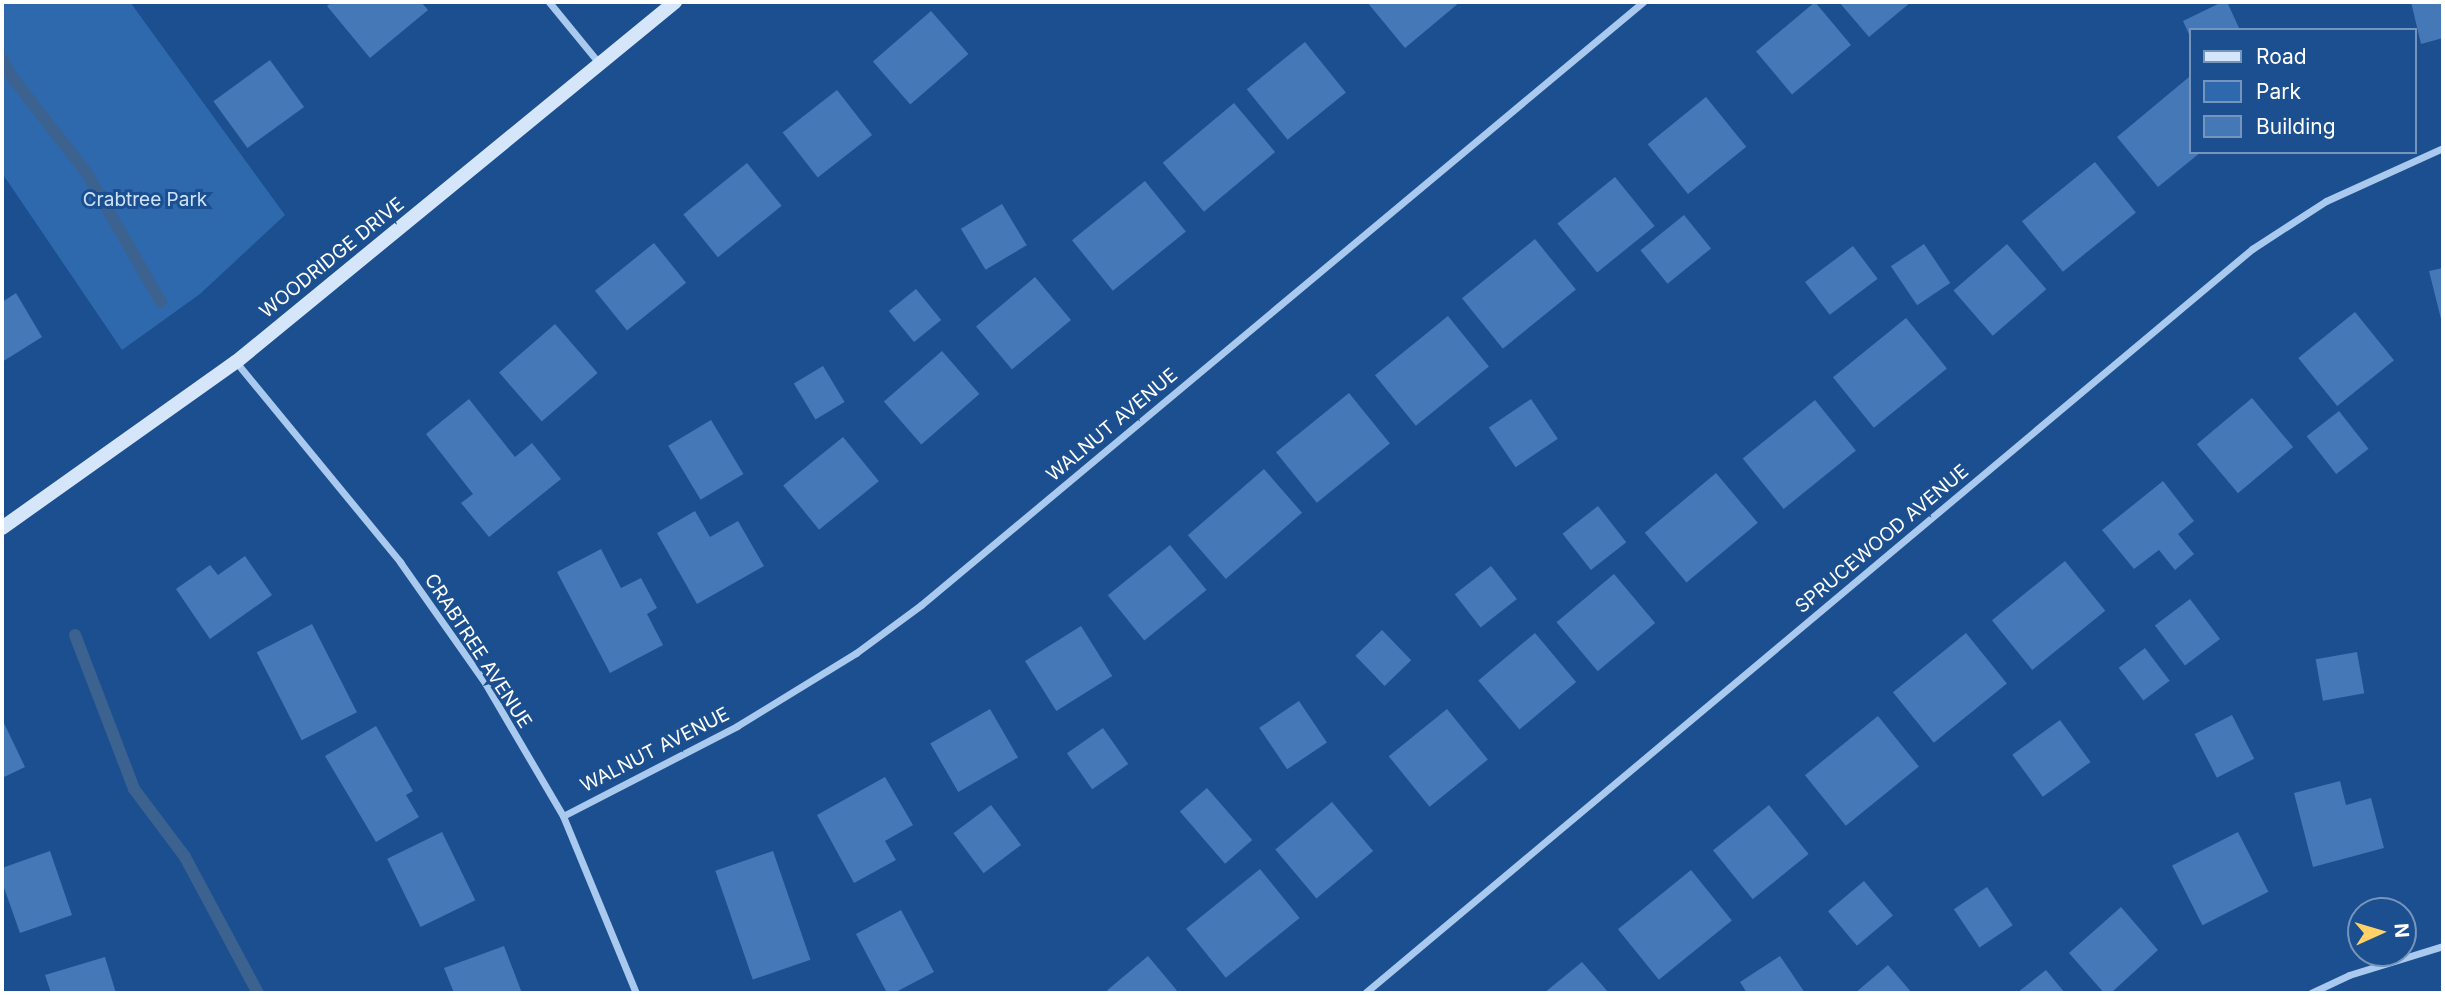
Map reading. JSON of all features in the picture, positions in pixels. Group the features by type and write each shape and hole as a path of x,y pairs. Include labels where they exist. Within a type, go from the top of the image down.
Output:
{"street":[{"path":"549,2 599,63"},
{"name":"WOODRIDGE DRIVE","path":"2,528 236,362 675,2"},
{"name":"WALNUT AVENUE","path":"563,816 737,726 856,653 921,605 1643,2"},
{"name":"SPRUCEWOOD AVENUE","path":"1365,993 2252,249 2326,201 2443,148"},
{"name":"CRABTREE AVENUE","path":"236,362 400,562 485,683 563,816 636,993"},
{"path":"2311,993 2349,975 2443,946"}],"green space":[{"name":"Crabtree Park","path":"2,2 130,2 285,215 200,294 122,350 2,173"}],"building":[{"path":"332,2 421,2 428,10 370,58 327,6"},
{"path":"1367,2 1460,2 1405,48"},
{"path":"1815,2 1851,45 1792,94 1756,51"},
{"path":"1839,2 1911,2 1869,37"},
{"path":"2227,2 2239,28 2190,28 2190,37 2183,21"},
{"path":"2411,2 2443,2 2443,38 2421,44"},
{"path":"931,11 968,54 910,105 873,62"},
{"path":"1305,42 1346,93 1288,140 1247,89"},
{"path":"270,60 304,107 247,148 213,101"},
{"path":"2189,77 2190,154 2199,154 2158,187 2117,137"},
{"path":"837,90 872,135 818,177 783,132"},
{"path":"1706,97 1746,147 1688,194 1648,144"},
{"path":"1234,103 1275,152 1204,212 1163,163"},
{"path":"2095,162 2136,213 2063,272 2022,221"},
{"path":"747,163 782,206 718,257 683,215"},
{"path":"1615,177 1655,226 1597,273 1557,224"},
{"path":"1145,181 1186,232 1113,291 1072,240"},
{"path":"1002,204 1027,245 986,270 961,229"},
{"path":"1684,215 1711,248 1668,284 1640,250"},
{"path":"1535,239 1576,290 1503,349 1462,298"},
{"path":"654,243 686,283 627,330 595,291"},
{"path":"1924,244 1950,283 1917,305 1891,266"},
{"path":"2007,244 2046,289 1993,336 1953,291"},
{"path":"1853,246 1878,279 1830,315 1805,282"},
{"path":"2443,268 2443,323 2442,323 2429,271"},
{"path":"1035,277 1071,320 1012,369 976,326"},
{"path":"916,289 941,320 914,342 889,311"},
{"path":"16,293 42,337 2,362 2,302"},
{"path":"2355,312 2394,360 2337,406 2298,358"},
{"path":"1448,316 1489,367 1416,426 1375,375"},
{"path":"1906,318 1947,369 1874,428 1833,377"},
{"path":"555,324 598,373 542,422 499,373"},
{"path":"942,351 979,394 921,445 884,402"},
{"path":"823,366 845,402 815,420 794,384"},
{"path":"1349,393 1390,444 1317,503 1276,452"},
{"path":"2252,398 2293,447 2238,493 2197,444"},
{"path":"469,399 515,457 532,443 561,479 489,537 461,503 473,494 426,434"},
{"path":"1531,399 1558,439 1516,467 1489,428"},
{"path":"1815,400 1856,451 1784,509 1743,459"},
{"path":"2339,411 2369,449 2336,474 2307,436"},
{"path":"711,420 743,474 701,500 668,446"},
{"path":"843,437 879,481 819,530 783,485"},
{"path":"1264,469 1302,513 1226,579 1188,535"},
{"path":"1716,473 1758,523 1687,583 1645,533"},
{"path":"2163,481 2194,521 2178,534 2194,554 2175,570 2159,550 2134,569 2102,530"},
{"path":"1598,506 1626,542 1591,570 1563,534"},
{"path":"695,511 710,537 738,521 764,566 697,604 657,533"},
{"path":"1170,545 1207,590 1144,640 1108,595"},
{"path":"601,549 621,588 641,578 657,608 647,614 663,645 610,673 557,572"},
{"path":"245,556 272,595 210,639 176,589 210,565 218,575"},
{"path":"2065,561 2105,611 2032,670 1992,620"},
{"path":"1491,566 1517,599 1481,627 1455,594"},
{"path":"1614,574 1655,623 1598,671 1557,622"},
{"path":"2190,599 2220,639 2185,665 2155,625"},
{"path":"312,624 357,712 302,740 257,652"},
{"path":"1081,626 1112,676 1056,711 1025,661"},
{"path":"1382,630 1411,660 1385,686 1355,656"},
{"path":"1535,633 1576,682 1519,730 1478,681"},
{"path":"1966,633 2007,684 1934,743 1893,692"},
{"path":"2145,648 2170,681 2143,701 2119,668"},
{"path":"2357,652 2364,693 2323,701 2316,659"},
{"path":"1299,701 1327,742 1287,769 1259,728"},
{"path":"990,709 1018,757 958,792 930,744"},
{"path":"1447,709 1488,760 1430,807 1389,756"},
{"path":"2232,715 2254,759 2217,778 2195,734"},
{"path":"1878,716 1919,767 1846,826 1805,775"},
{"path":"2,719 25,767 2,778"},
{"path":"2060,720 2091,762 2043,797 2012,755"},
{"path":"376,726 413,791 406,795 419,817 376,842 325,756"},
{"path":"1103,728 1128,764 1092,789 1067,753"},
{"path":"885,777 913,825 885,841 896,860 854,883 817,815"},
{"path":"2340,781 2346,805 2371,798 2384,848 2313,867 2294,793"},
{"path":"1207,788 1252,840 1225,864 1180,812"},
{"path":"1332,802 1373,851 1316,899 1275,850"},
{"path":"991,805 1021,845 984,873 953,833"},
{"path":"1769,805 1809,854 1753,899 1713,850"},
{"path":"442,832 475,900 420,927 387,859"},
{"path":"2238,832 2268,892 2202,925 2172,866"},
{"path":"50,851 72,915 20,933 2,882 2,868"},
{"path":"773,851 810,960 753,980 715,871"},
{"path":"1260,869 1300,918 1226,978 1186,929"},
{"path":"1691,870 1732,921 1659,980 1618,929"},
{"path":"1864,881 1893,915 1857,946 1828,911"},
{"path":"1987,887 2013,925 1980,948 1954,909"},
{"path":"2121,907 2158,950 2111,993 2104,993 2069,953"},
{"path":"901,910 934,972 894,993 887,993 856,934"},
{"path":"504,946 522,993 454,993 444,968"},
{"path":"1148,956 1179,993 1104,993"},
{"path":"1780,956 1805,993 1747,993 1740,982"},
{"path":"105,957 116,993 51,993 45,975"},
{"path":"1582,962 1609,993 1544,993"},
{"path":"1888,965 1912,993 1855,993"},
{"path":"2046,970 2065,993 2017,993"}],"waterway":[{"path":"2,59 12,77 86,172 161,302"},
{"path":"75,635 134,789 185,857 258,993"}]}
